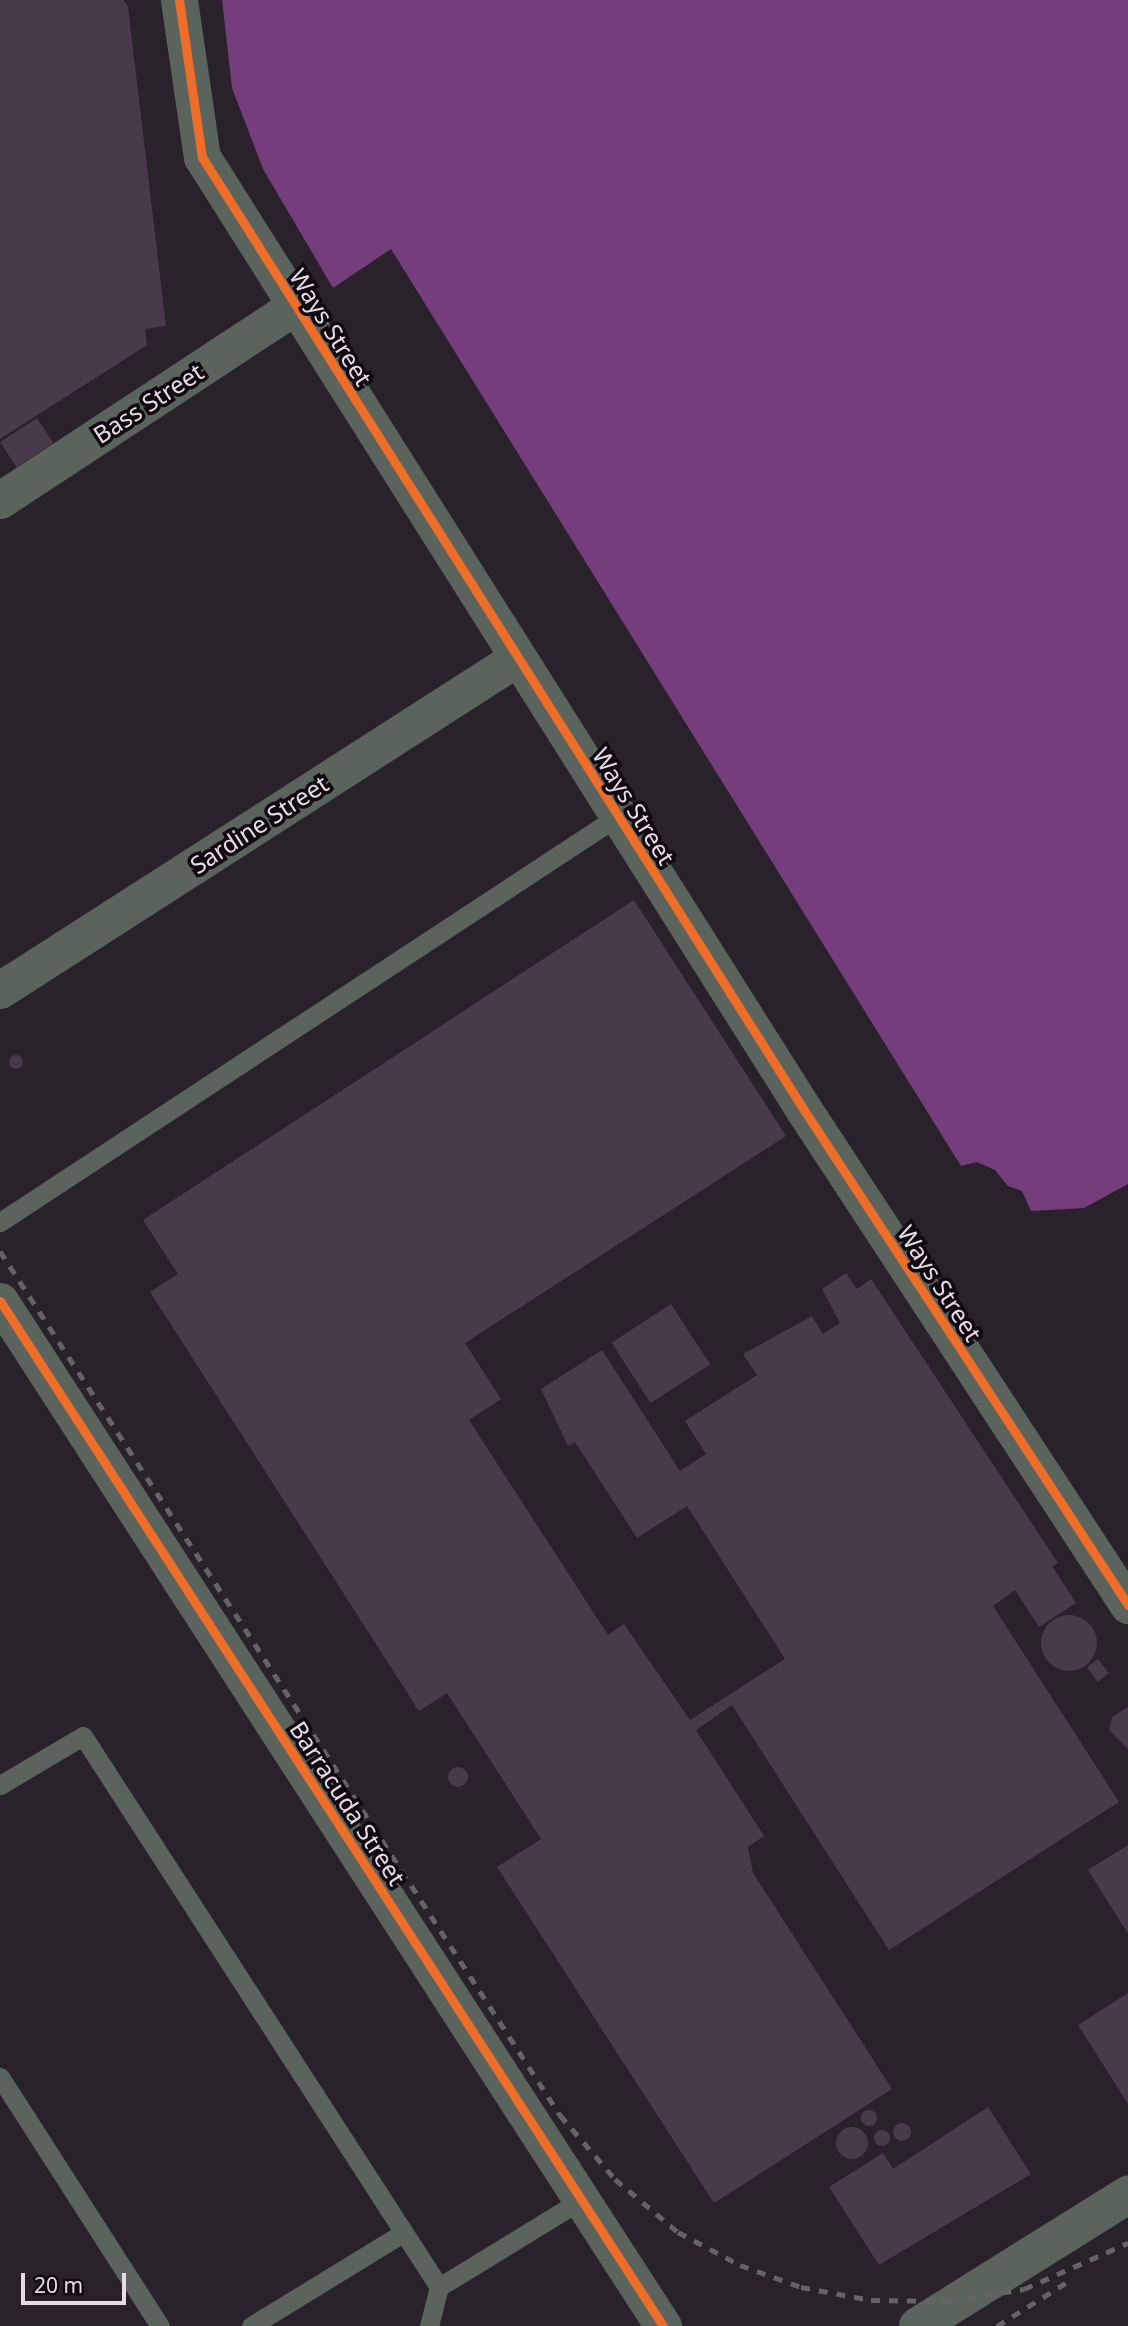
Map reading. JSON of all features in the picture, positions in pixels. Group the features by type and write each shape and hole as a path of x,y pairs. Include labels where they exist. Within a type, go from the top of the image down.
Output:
{"street":[{"name":"Ways Street","path":"179,0 202,157 618,816 1128,1605"},
{"name":"Bass Street","path":"0,500 295,306"},
{"name":"Sardine Street","path":"0,990 517,658"},
{"name":"Barracuda Street","path":"0,1301 663,2326"},
{"path":"918,2326 1128,2195"}],"lane":[{"path":"0,1222 618,816"},
{"path":"0,1785 83,1736 439,2287"},
{"path":"0,2077 160,2326"},
{"path":"429,2326 439,2287 581,2200"},
{"path":"251,2326 403,2233"}],"shaded area":[{"path":"222,0 1128,0 1128,1184 1084,1208 1031,1211 1022,1191 1008,1186 995,1170 977,1162 961,1166 391,249 333,288 263,169 232,88"}],"building":[{"path":"0,0 124,0 128,7 166,326 145,329 147,345 0,439"},
{"path":"37,418 53,443 16,467 0,442"},
{"path":"634,900 786,1136 465,1343 501,1399 469,1420 608,1635 624,1624 690,1720 785,1659 687,1506 637,1538 575,1442 568,1446 541,1389 602,1350 680,1471 706,1454 685,1421 757,1375 743,1354 812,1316 823,1334 840,1323 822,1289 846,1273 857,1289 871,1279 1058,1563 1052,1566 1076,1603 1039,1627 1015,1590 993,1606 1119,1802 889,1950 732,1705 696,1730 764,1836 748,1847 753,1873 892,2089 714,2203 497,1867 541,1839 447,1693 419,1711 150,1292 178,1274 143,1220"},
{"path":"13,1055 19,1055 23,1062 19,1069 13,1069 9,1065 9,1059"},
{"path":"671,1304 710,1364 651,1403 611,1343"},
{"path":"1069,1615 1080,1617 1089,1623 1095,1632 1095,1654 1089,1663 1080,1669 1069,1671 1058,1669 1049,1663 1043,1654 1041,1643 1043,1632 1049,1623 1058,1617"},
{"path":"1098,1659 1109,1673 1098,1682 1087,1668"},
{"path":"1128,1707 1128,1749 1109,1730 1112,1717"},
{"path":"458,1767 465,1770 468,1777 465,1784 458,1787 451,1784 448,1777 451,1770"},
{"path":"1128,1845 1128,1934 1088,1870"},
{"path":"1128,1993 1128,2104 1078,2025"},
{"path":"988,2107 1031,2174 879,2265 829,2187 883,2153 893,2169"},
{"path":"866,2110 872,2110 877,2118 875,2124 866,2126 861,2121 861,2115"},
{"path":"902,2123 910,2128 911,2132 906,2140 902,2141 894,2136 893,2132 898,2124"},
{"path":"852,2127 863,2132 868,2143 863,2154 852,2159 841,2154 836,2143 841,2132"},
{"path":"879,2130 885,2130 890,2138 888,2144 879,2146 874,2141 874,2135"}],"railway":[{"path":"0,1251 560,2115 615,2179 678,2232 740,2265 801,2287 871,2300 949,2301 1024,2289 1128,2243"},
{"path":"997,2326 1072,2279"}],"cycle path":[{"path":"179,0 202,157 804,1110 1128,1605"},
{"path":"0,1301 663,2326"}]}
